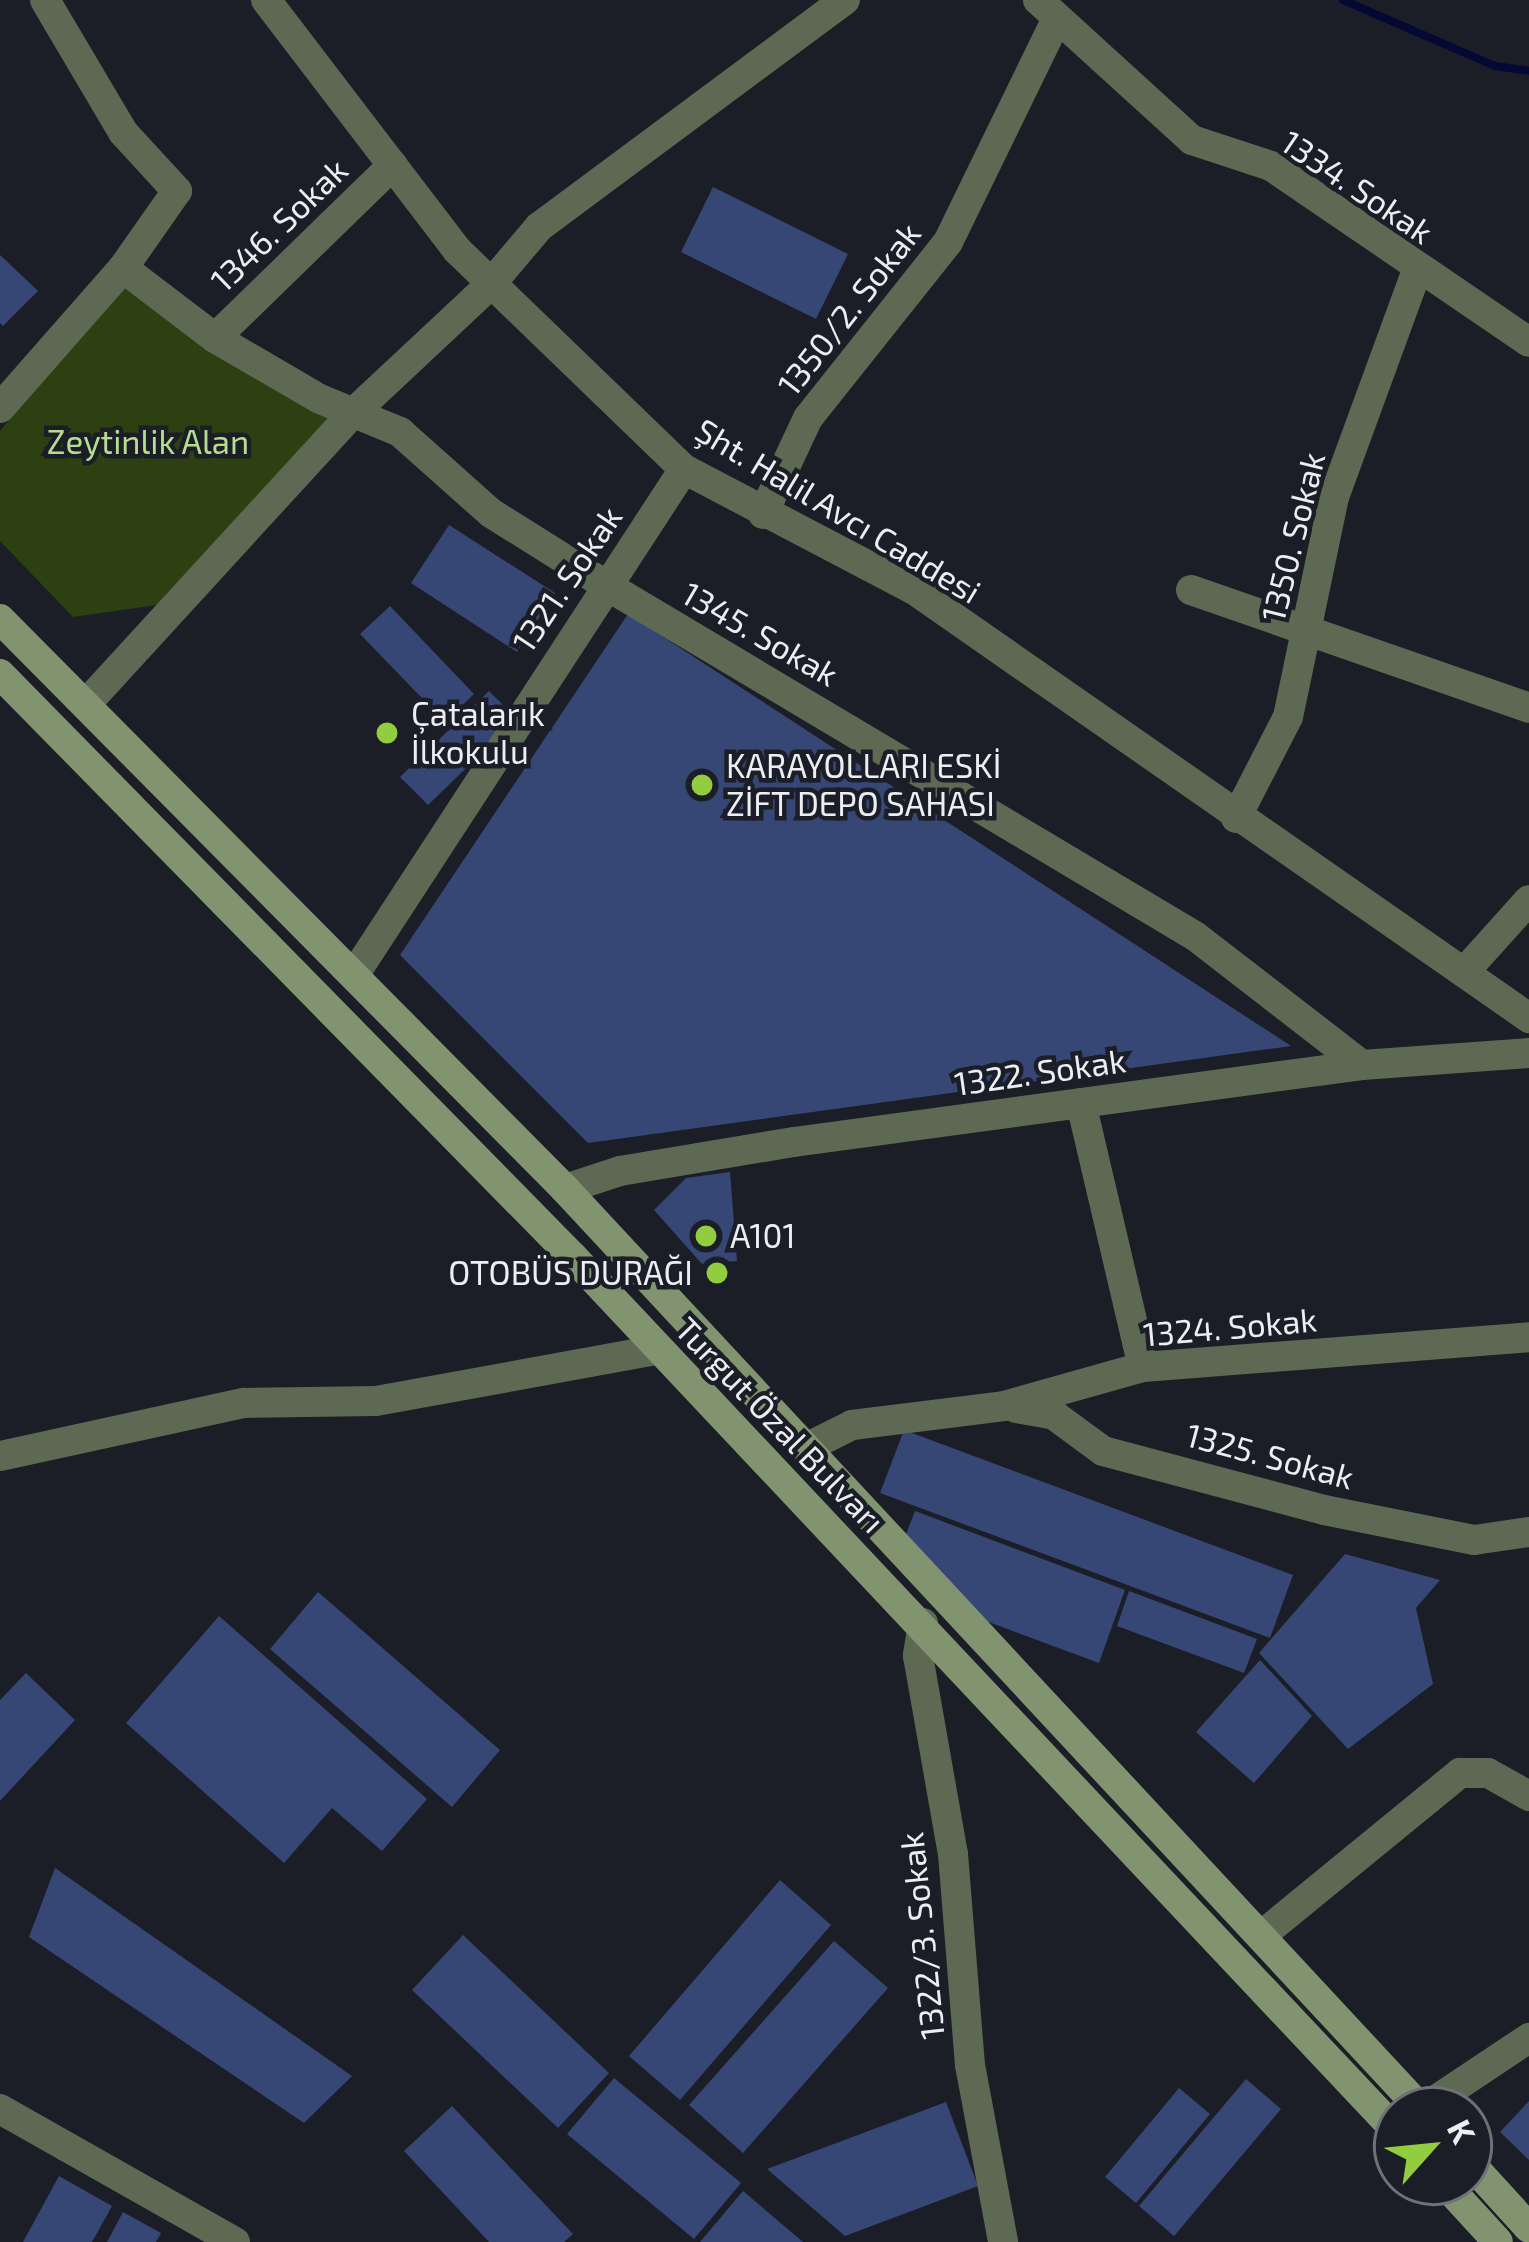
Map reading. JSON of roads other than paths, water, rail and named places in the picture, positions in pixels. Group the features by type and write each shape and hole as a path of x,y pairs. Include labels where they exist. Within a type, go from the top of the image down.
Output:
{"main road":[{"path":"0,619 356,972 565,1189 1399,2086"},
{"name":"Turgut Özal Bulvarı","path":"0,674 922,1623 1373,2106"},
{"path":"1493,2188 1529,2228"},
{"path":"1465,2206 1498,2242"}],"street":[{"path":"0,408 123,268 177,191 123,132 45,0"},
{"name":"Şht. Halil Avcı Caddesi","path":"266,0 490,285 684,469 913,589 1529,1018"},
{"path":"86,704 352,414 490,285 539,227 845,0"},
{"name":"1334. Sokak","path":"1047,10 1192,140 1270,166 1529,342"},
{"name":"1350/2. Sokak","path":"763,514 808,418 948,242 1047,10"},
{"name":"1346. Sokak","path":"214,338 393,165"},
{"name":"1345. Sokak","path":"123,268 214,338 352,414 400,432 491,513 604,584 1155,910 1362,1065"},
{"name":"1350. Sokak","path":"1236,818 1288,717 1334,497 1417,270"},
{"name":"1321. Sokak","path":"356,972 604,584 684,469"},
{"path":"1191,590 1529,708"},
{"path":"1466,970 1529,900"},
{"name":"1322. Sokak","path":"565,1189 729,1153 1081,1103 1362,1065 1529,1053"},
{"path":"1081,1103 1143,1367"},
{"name":"1324. Sokak","path":"804,1449 852,1425 1004,1406 1143,1367 1529,1337"},
{"path":"0,1456 244,1403 376,1401 657,1350"},
{"name":"1325. Sokak","path":"1004,1406 1054,1415 1103,1451 1324,1510 1474,1540 1529,1532"},
{"name":"1322/3. Sokak","path":"922,1623 919,1656 952,1854 970,2065 1003,2242"},
{"path":"1262,1935 1460,1773 1488,1773 1529,1796"},
{"path":"1457,2086 1529,2038"},
{"path":"0,2109 235,2242"}],"waterway":[{"path":"1343,0 1495,66 1529,71"}],"place":[{"name":"Çatalarık İlkokulu","path":"387,733"},
{"name":"KARAYOLLARI ESKİ ZİFT DEPO SAHASI","path":"702,785"},
{"name":"A101","path":"706,1236"},
{"name":"OTOBÜS DURAĞI","path":"717,1273"}],"park label":[{"name":"Zeytinlik Alan","path":"148,442"}]}
